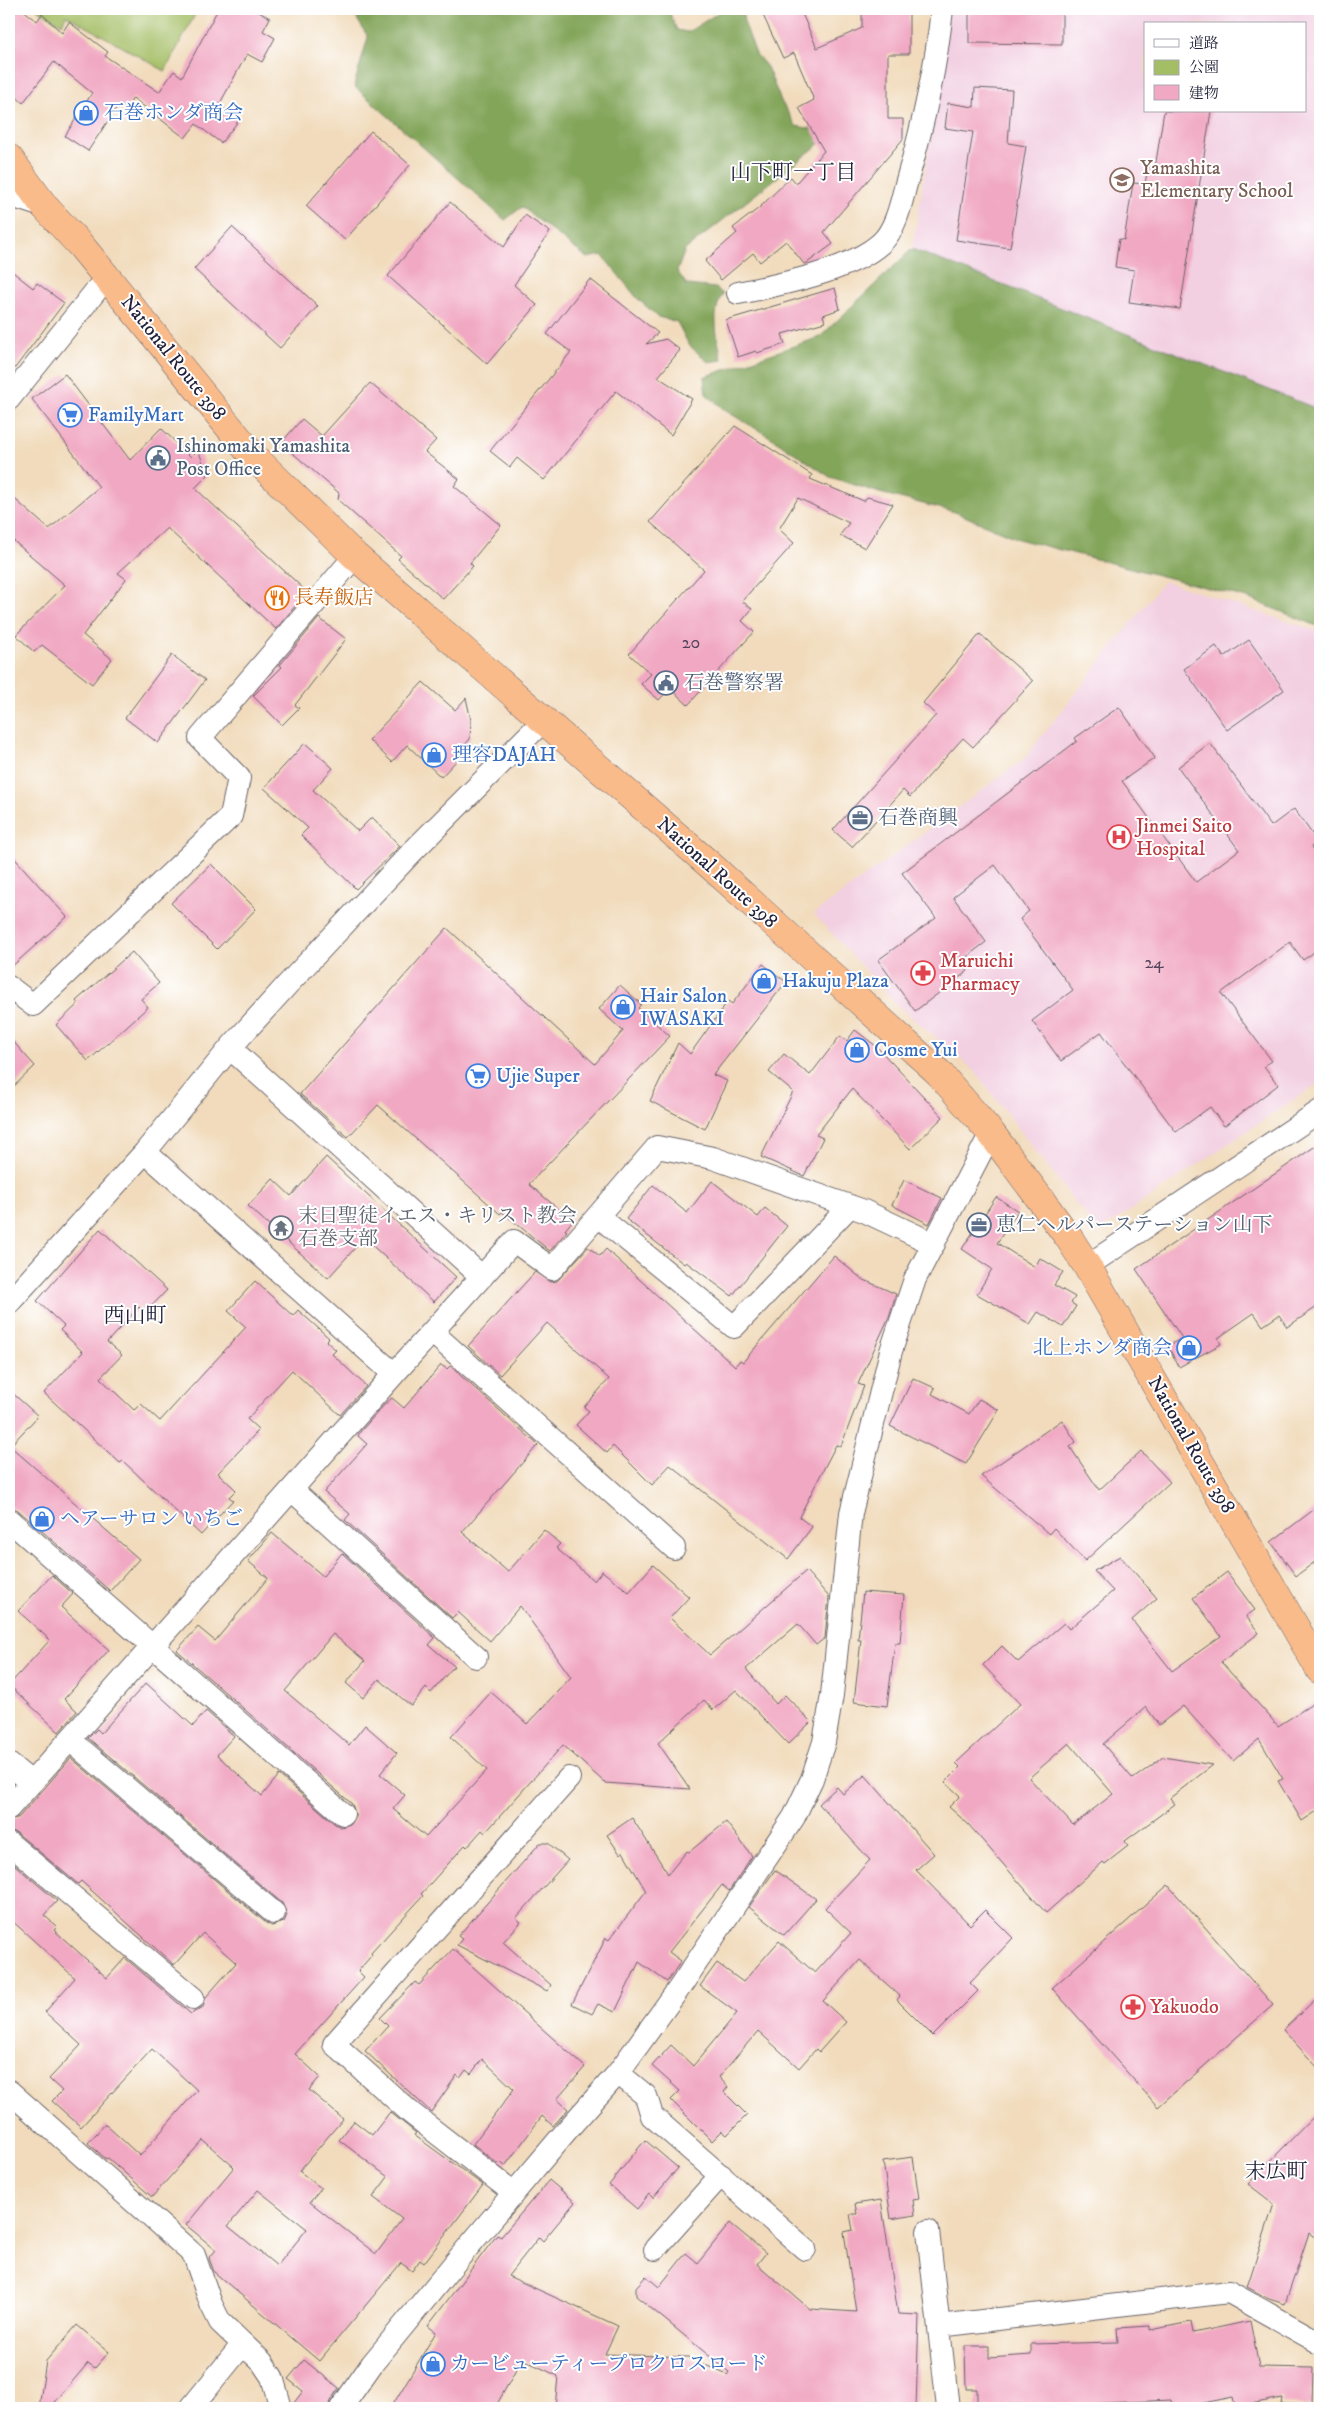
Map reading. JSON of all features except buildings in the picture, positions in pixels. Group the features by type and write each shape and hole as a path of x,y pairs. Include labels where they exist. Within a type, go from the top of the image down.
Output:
{"highway":[{"name":"National Route 398","path":"9,158 45,207 107,277 252,455 355,556 710,866 939,1073 991,1133 1069,1238 1087,1266 1320,1670"}],"street":[{"path":"738,293 776,286 817,274 864,256 883,242 896,219 921,134 938,57 942,9"},
{"path":"9,196 45,207"},
{"path":"9,400 107,277"},
{"path":"9,987 33,1005 232,816 239,778 200,738 355,556"},
{"path":"9,1303 145,1152 230,1048 412,852 544,720"},
{"path":"230,1048 482,1277"},
{"path":"1087,1266 1320,1111"},
{"path":"341,2408 378,2356 514,2193 618,2073 680,1987 794,1817 812,1779 824,1742 832,1695 851,1513 891,1351 916,1279 991,1133"},
{"path":"9,1808 514,1241 552,1269 657,1148 713,1158 850,1206 934,1244"},
{"path":"145,1152 394,1374"},
{"path":"598,1216 734,1327 850,1206"},
{"path":"432,1332 674,1548"},
{"path":"292,1490 476,1658"},
{"path":"9,1520 343,1814"},
{"path":"70,1740 274,1913"},
{"path":"9,1764 31,1782"},
{"path":"514,2193 411,2112 334,2044 569,1778"},
{"path":"9,1843 192,1998"},
{"path":"618,2073 646,2096 652,2116 805,2249"},
{"path":"9,2091 194,2255 211,2304 220,2322 262,2362 272,2377 281,2408"},
{"path":"655,2249 720,2175"},
{"path":"928,2231 948,2408"},
{"path":"939,2326 1229,2292 1320,2343"},
{"path":"191,2408 243,2344"}],"shaded area":[{"name":"Yamashita Elementary School","path":"949,9 1320,9 1320,410 912,249 943,63"},
{"name":"Jinmei Saito Hospital","path":"1164,581 1320,632 1320,1082 1098,1232 972,1068 897,1005 814,914 1023,760"}],"green space":[{"path":"37,9 198,9 165,71 66,15 62,24"},
{"path":"351,9 668,9 677,30 688,32 724,9 742,9 744,22 756,54 767,67 781,101 796,126 813,129 822,142 685,250 677,271 687,285 716,288 723,294 719,301 716,318 722,360 708,362 689,345 677,322 658,317 637,298 602,255 587,258 522,207 505,220 354,86 368,37"},
{"path":"912,249 1320,410 1320,627 1247,598 1018,539 955,512 880,493 830,477 772,438 726,411 706,394 704,377 820,337"}],"place":[{"name":"石巻ホンダ商会","path":"86,113"},
{"name":"Yamashita Elementary School","path":"1122,180"},
{"name":"FamilyMart","path":"70,415"},
{"name":"Ishinomaki Yamashita Post Office","path":"158,458"},
{"name":"長寿飯店","path":"277,598"},
{"name":"石巻警察署","path":"666,683"},
{"name":"理容DAJAH","path":"434,755"},
{"name":"石巻商興","path":"860,818"},
{"name":"Jinmei Saito Hospital","path":"1119,837"},
{"name":"Maruichi Pharmacy","path":"923,973"},
{"name":"Hakuju Plaza","path":"764,981"},
{"name":"Hair Salon IWASAKI","path":"623,1007"},
{"name":"Cosme Yui","path":"857,1050"},
{"name":"Ujie Super","path":"478,1076"},
{"name":"恵仁ヘルパーステーション山下","path":"979,1225"},
{"name":"末日聖徒イエス・キリスト教会 石巻支部","path":"281,1228"},
{"name":"北上ホンダ商会","path":"1189,1348"},
{"name":"ヘアーサロン いちご","path":"42,1519"},
{"name":"Yakuodo","path":"1133,2007"},
{"name":"カービューティープロクロスロード","path":"433,2364"}],"district":[{"name":"山下町一丁目","path":"793,173"},
{"name":"西山町","path":"135,1316"},
{"name":"末広町","path":"1276,2172"}]}
